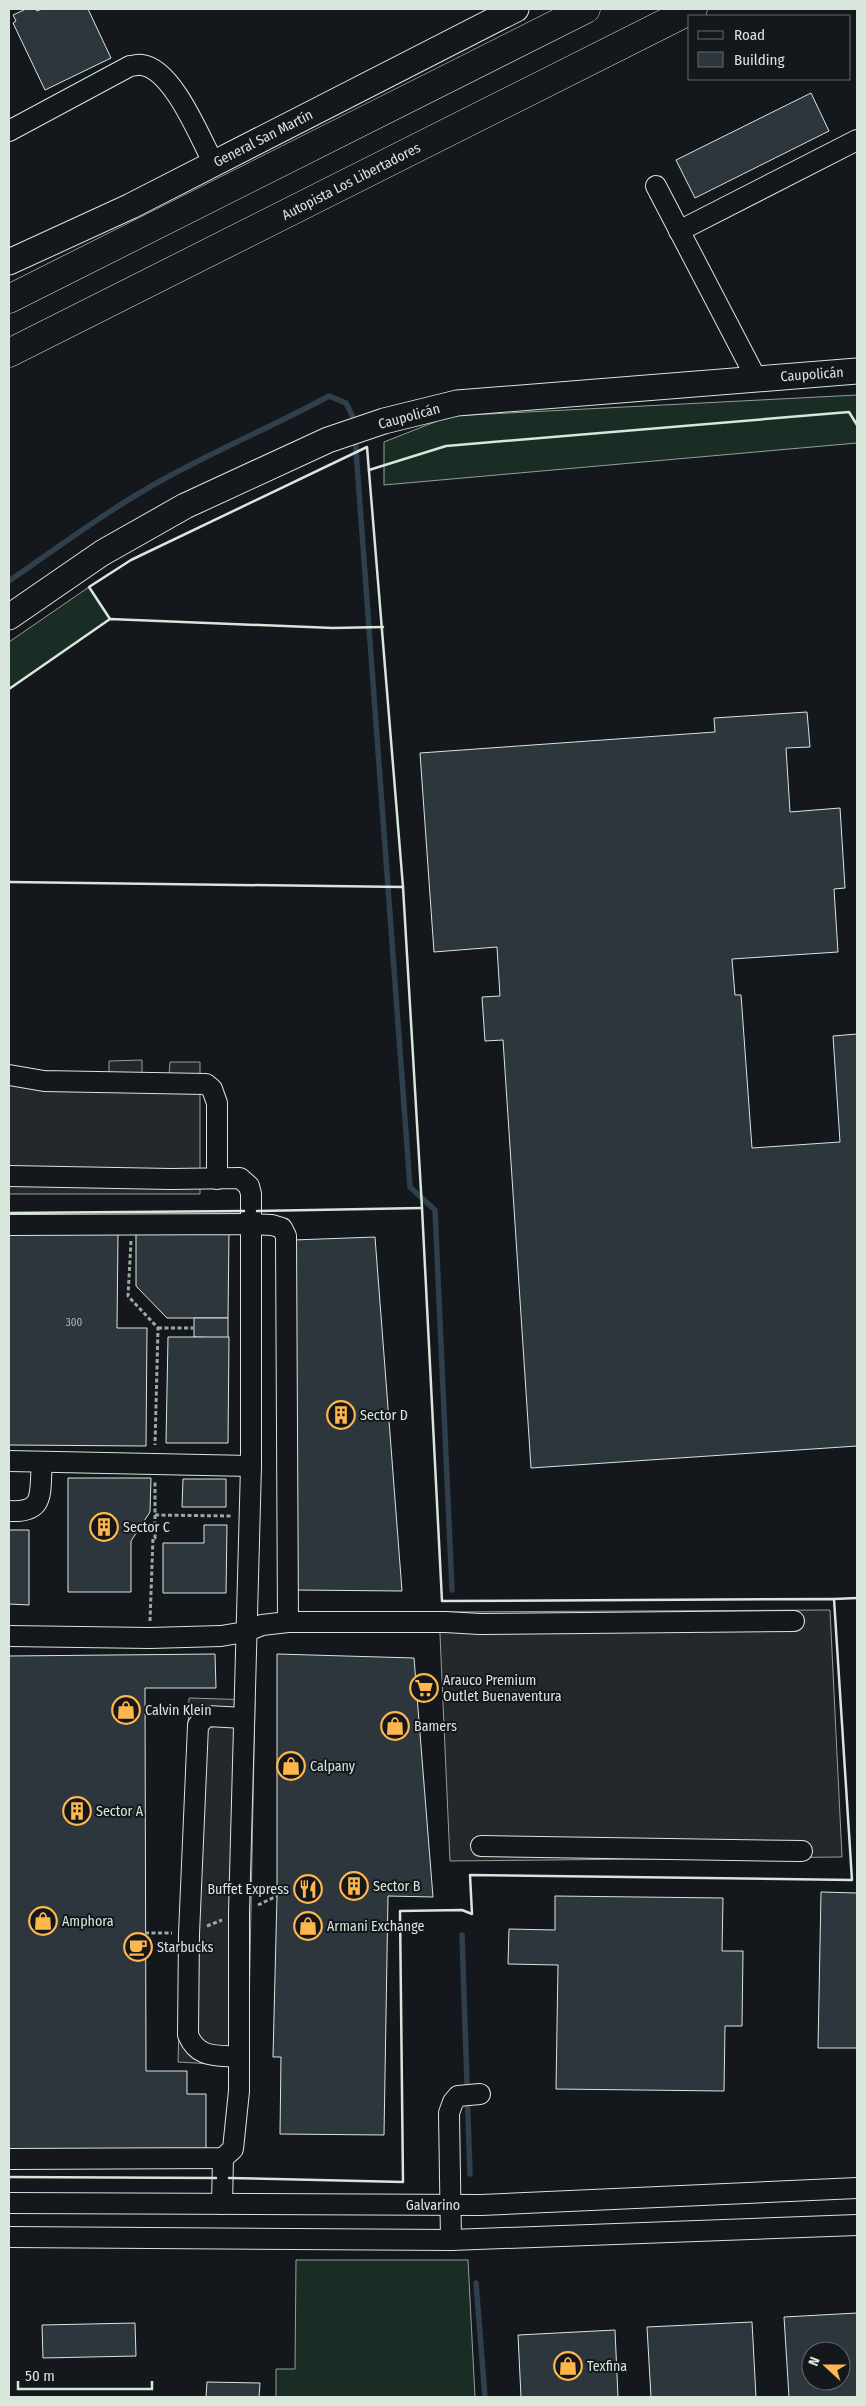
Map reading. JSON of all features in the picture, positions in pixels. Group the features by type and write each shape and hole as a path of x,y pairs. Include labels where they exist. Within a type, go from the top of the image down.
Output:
{"highway":[{"path":"9,299 586,9"},
{"name":"Autopista Los Libertadores","path":"9,353 693,9"}],"main road":[{"name":"General San Martín","path":"9,262 131,206 516,9"},
{"name":"Caupolicán","path":"9,617 94,558 144,528 227,485 328,440 420,411 458,404 857,370"}],"street":[{"path":"9,130 130,66 142,65 155,71 175,88 214,164"},
{"path":"679,231 857,140"},
{"path":"656,186 756,378"},
{"path":"13,1073 44,1081 206,1084 212,1089 218,1103 217,1179"},
{"path":"9,1176 240,1178 249,1186 251,1194 251,1466 245,1632 239,1913 239,2057 236,2136 233,2149 223,2158 9,2159"},
{"path":"9,1225 250,1224 282,1228 286,1236 288,1622"},
{"path":"9,1461 251,1466"},
{"path":"9,1511 28,1511 36,1506 39,1498 42,1462"},
{"path":"9,1636 150,1638 221,1636 245,1632 262,1625 288,1622 445,1622 489,1624 794,1621"},
{"path":"239,2057 206,2054 193,2046 188,2035 189,1934 198,1725 207,1716 244,1718"},
{"path":"481,1846 802,1851"},
{"path":"451,2240 449,2113 453,2102 458,2096 480,2094"},
{"path":"222,2204 223,2158"},
{"name":"Galvarino","path":"9,2203 449,2205 857,2188"},
{"path":"9,2237 451,2240 857,2225"}],"path":[{"path":"132,1224 128,1296 158,1328 155,1515 150,1638"},
{"path":"158,1328 193,1328"},
{"path":"155,1515 249,1516"},
{"path":"145,1933 189,1934"}],"green space":[{"path":"857,395 857,443 384,485 384,442 450,416"},
{"path":"89,587 110,619 9,689 9,642"},
{"path":"296,2260 468,2260 475,2397 276,2397 276,2369 295,2369"}],"shaded area":[{"path":"142,1060 142,1075 169,1075 170,1062 200,1062 200,1194 9,1194 9,1069 109,1074 109,1061"},
{"path":"830,1610 842,1857 450,1861 439,1612"},
{"path":"189,1698 255,1700 248,2066 178,2062"}],"building":[{"path":"26,9 35,9 37,11 42,9 88,9 111,58 45,90 13,23 16,21 13,15"},
{"path":"811,93 829,131 695,198 676,160"},
{"path":"807,712 810,747 786,748 790,812 840,808 845,888 834,889 838,952 732,959 735,995 741,995 752,1148 840,1142 833,1036 857,1034 857,1446 531,1468 503,1040 485,1041 482,997 500,996 497,947 434,952 420,753 715,732 714,718"},
{"path":"136,1231 229,1231 228,1318 167,1318 136,1286"},
{"path":"9,1232 118,1233 117,1328 147,1328 146,1446 9,1445"},
{"name":"Sector D","path":"375,1237 402,1591 296,1590 293,1240"},
{"path":"194,1318 228,1318 228,1338 194,1337"},
{"path":"168,1337 229,1337 228,1443 166,1443"},
{"name":"Sector C","path":"68,1478 151,1478 150,1512 131,1541 131,1592 68,1592"},
{"path":"183,1479 226,1479 226,1507 182,1507"},
{"name":"Sector C","path":"204,1525 227,1525 226,1593 163,1593 163,1543 204,1543"},
{"path":"9,1530 29,1530 29,1605 9,1604"},
{"name":"Sector A","path":"215,1654 216,1688 145,1688 146,2071 187,2071 187,2094 206,2094 206,2149 9,2150 9,1656"},
{"name":"Sector B","path":"277,1654 414,1658 433,1897 388,1896 384,2135 280,2134 281,2057 273,2057 277,1896"},
{"path":"821,1892 857,1893 857,2048 818,2048"},
{"path":"555,1896 723,1898 722,1951 743,1951 742,2026 725,2026 724,2091 556,2089 558,1965 508,1964 509,1929 555,1930"},
{"path":"857,2313 857,2397 789,2397 784,2317"},
{"path":"752,2322 756,2397 651,2397 647,2327"},
{"path":"135,2323 136,2356 43,2358 42,2325"},
{"name":"Texfina","path":"615,2330 618,2397 521,2397 518,2335"},
{"path":"207,2382 260,2383 259,2397 206,2397"}],"waterway":[{"path":"9,581 99,519 155,484 329,396 346,403 354,419 354,426"},
{"path":"355,437 410,1187 435,1210 452,1590"},
{"path":"462,1935 470,2174"},
{"path":"476,2283 485,2397"}],"wall":[{"path":"369,470 446,446 849,412 857,425"},
{"path":"110,619 89,587 131,560 367,447 403,887 442,1601 834,1599 852,1880 470,1875 472,1914 462,1910 400,1911 403,2182 229,2178"},
{"path":"9,689 110,619 333,628 383,627"},
{"path":"9,882 403,887"},
{"path":"257,1211 422,1208"},
{"path":"9,1213 244,1211"},
{"path":"834,1599 857,1598"},
{"path":"9,2177 216,2178"}],"place":[{"name":"Sector D","path":"341,1415"},
{"name":"Sector C","path":"104,1527"},
{"name":"Arauco Premium Outlet Buenaventura","path":"424,1688"},
{"name":"Calvin Klein","path":"126,1710"},
{"name":"Bamers","path":"395,1726"},
{"name":"Calpany","path":"291,1766"},
{"name":"Sector A","path":"77,1811"},
{"name":"Sector B","path":"354,1886"},
{"name":"Buffet Express","path":"308,1889"},
{"name":"Amphora","path":"43,1921"},
{"name":"Armani Exchange","path":"308,1926"},
{"name":"Starbucks","path":"138,1947"},
{"name":"Texfina","path":"568,2366"}]}
